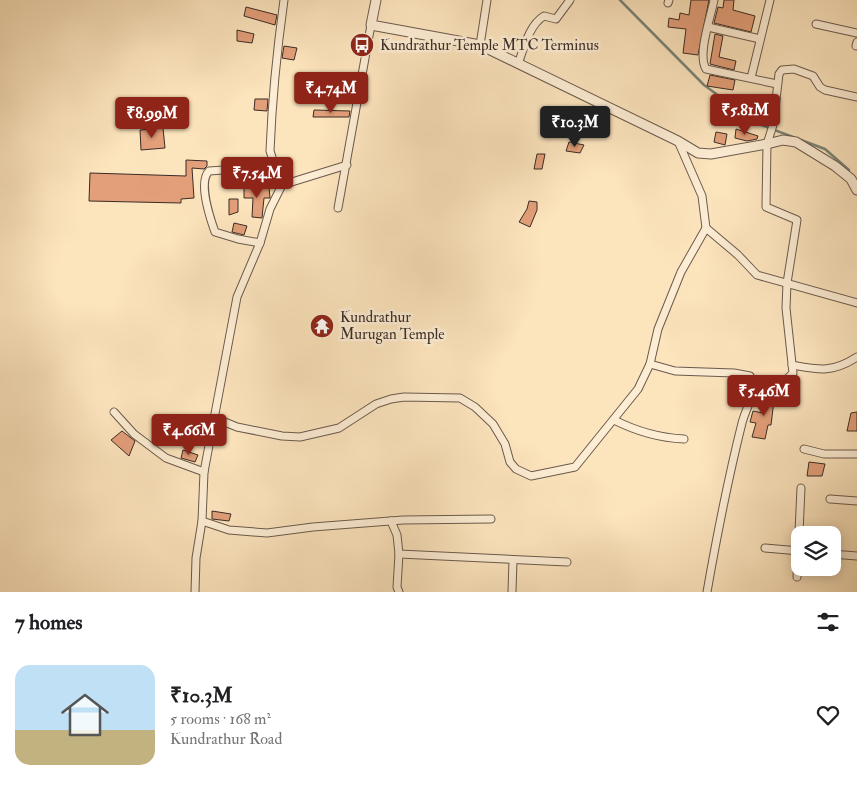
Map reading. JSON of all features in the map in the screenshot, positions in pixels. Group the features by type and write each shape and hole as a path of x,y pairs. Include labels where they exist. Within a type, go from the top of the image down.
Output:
{"street":[{"path":"282,185 270,167 272,158 270,151 278,39 284,0"},
{"path":"338,208 376,0"},
{"path":"480,44 487,0"},
{"path":"518,64 527,41 539,20 544,16 556,19 570,0"},
{"path":"714,0 703,53 704,66 778,84"},
{"path":"751,78 770,0"},
{"path":"816,24 857,33"},
{"path":"371,25 480,44 678,141 698,154 729,152 769,140 796,142 854,180 857,190"},
{"path":"708,27 760,39"},
{"path":"754,388 770,387 783,383 793,374 786,308 787,283 797,220 766,207 769,140 773,126 781,71 794,69 813,76 820,87 825,90 857,97"},
{"path":"215,418 237,428 282,436 300,437 339,428 376,404 391,399 460,398 475,407 493,424 505,444 510,462 516,469 531,476 575,467 638,389 650,364 658,329 681,272 706,228 702,196 678,141"},
{"path":"195,592 196,558 202,521 204,472 237,297 260,243 270,209 282,185 347,165"},
{"path":"260,243 215,232 207,203 205,178 209,171 270,167"},
{"path":"706,228 738,255 757,275 857,302"},
{"path":"792,365 833,369 840,368 857,357"},
{"path":"650,364 675,371 750,376 754,381 754,388 746,408 724,492 707,592"},
{"path":"114,412 134,434 166,458 204,472"},
{"path":"614,420 629,428 684,439"},
{"path":"804,449 824,454 857,454"},
{"path":"800,526 801,488"},
{"path":"830,499 857,501"},
{"path":"202,521 229,530 267,533 313,527 391,521 491,519"},
{"path":"391,521 396,535 399,554 397,587 399,592"},
{"path":"765,548 791,550"},
{"path":"399,554 566,562"},
{"path":"841,555 857,556"},
{"path":"512,591 513,560"}],"building":[{"path":"691,0 709,0 698,55 683,53 686,29 668,27 669,18 679,20 680,13 689,15"},
{"path":"724,0 734,0 733,10 755,16 751,32 714,23 718,7 723,8"},
{"path":"246,7 277,15 275,25 244,16"},
{"path":"237,30 254,34 252,43 237,41"},
{"path":"715,34 723,36 719,57 736,61 734,70 710,64"},
{"path":"284,46 297,48 294,60 282,58"},
{"path":"710,75 735,80 733,90 707,86"},
{"path":"255,99 268,99 267,111 254,110"},
{"path":"741,103 765,110 764,120 751,116 751,114 738,112"},
{"path":"314,110 350,111 349,117 313,117"},
{"path":"163,128 165,148 141,150 140,130"},
{"path":"736,129 758,136 757,139 747,141 735,138"},
{"path":"716,132 727,134 725,145 714,142"},
{"path":"569,142 584,145 580,153 566,151"},
{"path":"537,154 545,154 542,169 534,169"},
{"path":"186,160 207,161 207,166 204,169 192,168 194,198 181,199 181,203 89,201 90,173 186,176"},
{"path":"269,187 270,198 264,198 262,218 252,217 253,198 244,198 244,188"},
{"path":"229,199 238,199 238,212 229,215"},
{"path":"529,201 537,202 537,210 530,227 519,222 527,209"},
{"path":"234,223 247,226 244,235 232,232"},
{"path":"766,392 775,392 771,425 768,425 765,439 752,437 756,423 750,422 753,411 763,413"},
{"path":"857,412 857,431 847,431 851,413"},
{"path":"122,431 135,441 129,456 111,440"},
{"path":"183,450 198,455 195,462 181,458"},
{"path":"809,462 825,464 822,476 807,476"},
{"path":"212,511 231,514 229,521 212,519"}],"waterway":[{"path":"620,0 704,85 756,123 793,137"},
{"path":"801,140 825,149 849,170"}],"place":[{"name":"Kundrathur Temple MTC Terminus","path":"362,45"},
{"name":"Kundrathur Murugan Temple","path":"322,326"}]}
